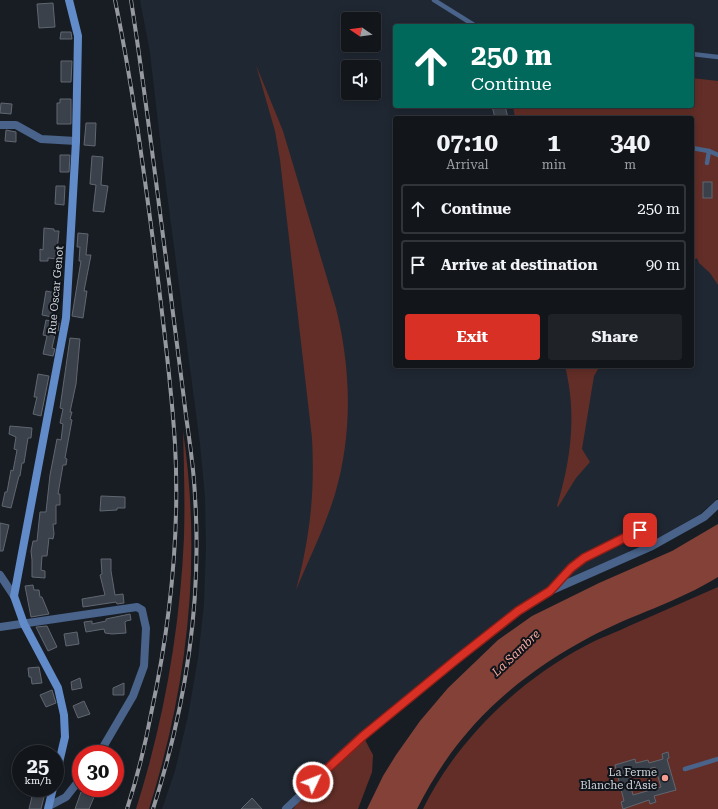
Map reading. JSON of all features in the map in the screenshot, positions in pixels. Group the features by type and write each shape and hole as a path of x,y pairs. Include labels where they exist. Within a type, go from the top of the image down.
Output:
{"street":[{"name":"Rue Oscar Genot","path":"14,596 66,318 76,141 78,36 69,0"},
{"path":"0,124 16,125 40,139 76,141"},
{"path":"286,809 363,736 506,620 550,591 652,546 704,517 718,504"},
{"path":"0,575 14,596 24,624 58,688 64,715 65,737 63,745"},
{"path":"0,627 137,607 142,610 146,628 144,666 133,696 104,745"},
{"path":"48,808 66,797 72,789"},
{"path":"48,808 51,797"}],"lane":[{"path":"434,0 472,24"},
{"path":"694,54 718,57"},
{"path":"694,148 709,151 718,155"},
{"path":"707,163 709,151"},
{"path":"550,591 571,568 584,558 640,530"},
{"path":"685,769 718,759"}],"shaded area":[{"path":"140,0 718,0 718,498 699,515 651,542 544,591 478,637 360,734 281,809 162,809 175,771 188,716 198,658 204,604 206,546 205,497 200,444 150,53"},
{"path":"256,65 283,131 336,308 345,354 347,378 347,424 341,471 327,519 296,590 305,552 312,496 312,438 280,160 275,131"},
{"path":"694,78 718,81 718,285 710,273 699,263 697,258 694,260 694,116 515,116 513,108 694,108"},
{"path":"565,368 599,368 594,376 582,449 590,462 576,478 558,507 566,471 571,437 571,402"},
{"path":"183,431 189,479 191,527 191,574 188,622 182,668 173,715 149,809 136,809 155,742 162,709 169,674 179,606 184,537"},
{"path":"718,587 718,809 423,809 453,759 471,737 491,715 536,677 590,643"},
{"path":"363,736 373,755 372,772 358,809 293,809 313,782"}],"water":[{"name":"La Sambre","path":"718,524 718,577 687,594 590,637 536,670 489,709 469,731 432,781 417,809 367,809 383,776 420,721 448,688 498,640 532,616 599,583 672,551"}],"building":[{"path":"53,3 55,27 39,28 37,4"},
{"path":"61,32 71,32 72,39 60,39"},
{"path":"61,61 72,61 71,82 61,82"},
{"path":"60,99 71,99 71,124 57,124 57,103 60,103"},
{"path":"1,103 12,104 11,114 0,113"},
{"path":"492,108 506,108 508,116 494,116"},
{"path":"86,123 96,123 95,146 84,145"},
{"path":"6,130 16,132 16,142 5,141"},
{"path":"60,155 70,155 69,172 60,172"},
{"path":"92,156 103,157 101,185 108,186 104,212 93,211 96,185 90,184"},
{"path":"703,182 712,182 712,198 703,198"},
{"path":"56,186 65,186 64,205 55,204"},
{"path":"44,228 59,231 57,251 59,252 58,259 48,258 48,261 40,261 40,249 43,250"},
{"path":"78,233 88,234 86,255 91,255 84,291 87,291 83,318 72,316 81,261 79,261 80,247 77,247"},
{"path":"46,291 56,293 52,317 42,315"},
{"path":"46,320 59,323 52,348 55,349 53,356 43,354 47,336 43,335"},
{"path":"70,338 80,339 76,384 70,412 72,412 70,419 72,420 65,458 67,459 66,465 63,465 58,494 60,494 60,505 56,505 56,524 53,524 53,539 49,538 47,556 42,556 41,570 45,571 45,578 32,577 31,551 33,541 37,541 40,512 46,512 50,475 57,439 61,440 63,424 60,423 63,409 60,408"},
{"path":"38,374 49,376 41,416 33,414 37,397 34,397"},
{"path":"10,426 32,428 31,438 28,438 24,463 22,463 11,508 2,506 5,492 7,492 11,470 13,471 17,450 14,449 16,437 9,434"},
{"path":"101,496 125,497 125,508 100,511"},
{"path":"0,523 9,525 3,551 0,551"},
{"path":"101,559 111,559 111,571 115,595 123,594 124,603 117,604 116,602 83,607 82,599 105,595 100,575 102,574"},
{"path":"33,585 34,590 39,590 40,597 42,597 49,614 31,617 25,586"},
{"path":"130,614 131,620 125,622 126,633 105,633 104,629 86,632 84,622 92,621 92,624 106,621 106,619"},
{"path":"47,626 57,647 48,651 36,627"},
{"path":"77,632 79,644 66,646 64,634"},
{"path":"39,667 42,683 32,684 31,677 29,677 28,668"},
{"path":"80,678 82,688 72,690 71,682"},
{"path":"124,683 124,695 113,695 113,688"},
{"path":"52,690 56,703 46,707 40,695"},
{"path":"84,701 90,714 78,718 73,706"},
{"path":"668,752 669,758 667,759 676,790 654,796 656,802 650,804 649,800 623,809 621,802 624,801 615,765 635,759 636,763 648,760 649,763 663,759 662,754","holes":["655,767 661,787 633,795 628,775"]},
{"path":"32,797 44,797 41,809 29,809"},
{"path":"79,797 94,797 89,809 75,809"},
{"path":"252,798 262,809 241,809"}],"railway":[{"path":"115,0 132,93 154,248 171,395 176,478 175,546 168,614 158,681 146,738 127,809"},
{"path":"131,0 147,108 192,456 197,537 196,576 189,655 174,733 153,809"}],"place":[{"name":"La Ferme Blanche d'Asie","path":"665,778"}],"route":[{"path":"313,782 363,736 457,659 518,611 550,591 571,568 584,558 640,530"}]}
